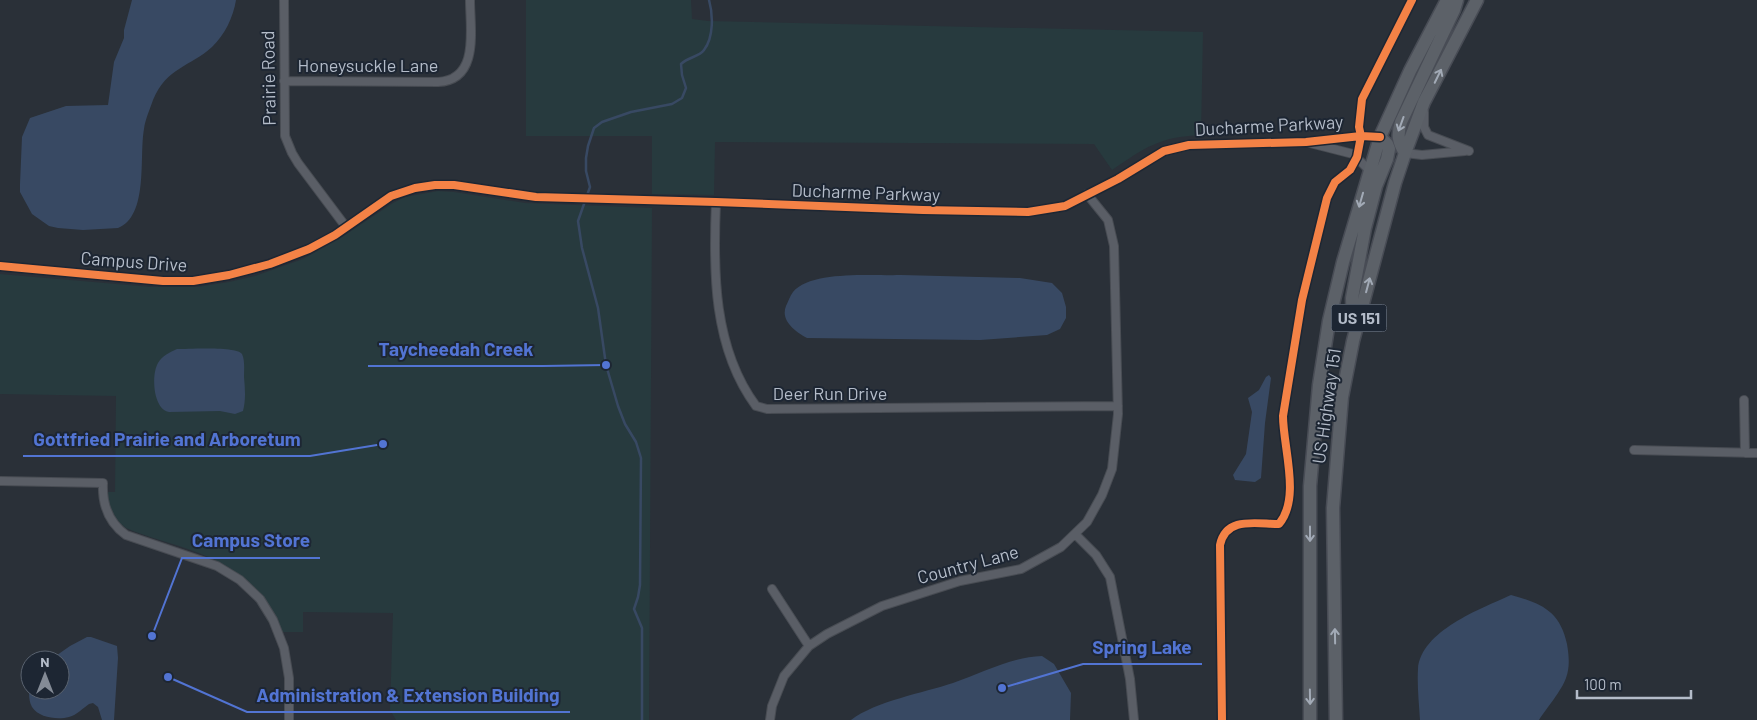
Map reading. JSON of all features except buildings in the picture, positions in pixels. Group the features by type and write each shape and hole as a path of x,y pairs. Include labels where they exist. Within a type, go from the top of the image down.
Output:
{"main road":[{"name":"US Highway 151","path":"1310,720 1310,486 1319,385 1329,321 1343,262 1380,137 1410,71 1447,0"},
{"path":"1405,153 1398,140 1401,122 1457,0"},
{"name":"US Highway 151","path":"1336,720 1333,508 1342,397 1354,341 1395,183 1405,153 1424,102 1477,0"},
{"path":"1354,341 1352,298 1376,186 1389,149 1380,137"}],"street":[{"name":"Prairie Road","path":"284,0 284,130 289,147 298,163 346,227"},
{"name":"Honeysuckle Lane","path":"284,81 438,82 452,79 463,71 469,59 470,0"},
{"path":"1405,153 1422,155 1469,151 1428,135 1423,120 1424,102"},
{"name":"Ducharme Parkway","path":"346,227 391,196 426,186 454,185 511,195 577,199 1028,212 1065,206 1164,151 1189,145 1306,142 1361,136 1380,137"},
{"name":"Ducharme Parkway","path":"1306,142 1353,154 1370,171"},
{"name":"Country Lane","path":"770,720 772,706 784,676 810,646 827,634 882,606 960,581 1021,569 1061,547 1087,522 1102,494 1112,469 1118,406 1114,246 1108,220 1087,194"},
{"name":"Deer Run Drive","path":"716,202 715,273 726,342 741,384 756,406 767,409 1118,406"},
{"name":"Campus Drive","path":"0,266 144,280 192,281 229,275 270,264 309,249 346,227"},
{"path":"1744,400 1745,453"},
{"path":"1634,450 1757,454"},
{"path":"0,481 103,483 103,500 107,512 114,525 126,535 211,564 230,573 242,582 263,604 281,636 288,669 289,720"},
{"path":"1075,534 1096,555 1110,577 1130,679 1134,720"},
{"path":"772,589 810,646"}],"green space":[{"path":"526,0 691,0 692,19 708,21 1203,32 1201,135 1163,141 1144,149 1112,170 1094,144 715,142 714,195 652,194 652,136 526,136"},
{"path":"438,191 525,203 652,208 649,720 396,720 390,710 393,613 303,612 303,632 282,632 257,592 229,568 196,552 126,528 115,517 110,508 107,492 115,492 116,396 0,394 0,274 151,287 197,287 229,282 255,276 303,259 342,237 393,203 405,197"}],"water":[{"path":"132,0 236,0 228,25 217,42 204,54 172,74 159,89 153,100 144,129 139,199 128,221 118,228 83,230 49,226 32,214 20,192 22,137 30,118 66,106 108,105 114,62 124,38 124,30"},
{"path":"859,275 1020,278 1052,283 1062,293 1066,307 1066,318 1060,329 1047,335 980,340 807,338 790,325 785,316 786,306 793,292 802,285 814,280"},
{"path":"177,349 222,349 238,351 242,354 245,394 243,411 235,414 220,411 169,412 164,410 155,391 156,368 162,358"},
{"path":"1269,375 1271,378 1261,478 1255,482 1235,480 1233,475 1246,454 1252,412 1248,398 1259,390"},
{"path":"1511,595 1540,605 1548,610 1560,624 1567,644 1569,661 1566,678 1558,694 1539,720 1420,720 1418,669 1422,655 1429,643 1454,623"},
{"path":"87,637 91,637 117,646 114,720 102,720 98,707 93,703 75,715 65,718 44,716 32,707 30,700 70,700 70,650 64,650"},
{"path":"1042,656 1054,664 1071,693 1070,720 851,720 861,713 900,698 953,683 1008,662"}],"waterway":[{"path":"642,720 642,628 634,609 640,585 641,458 636,442 625,424 618,406 606,365 598,308 582,248 578,221 590,187 586,171 586,158 594,128 602,122 631,112 672,104 682,98 686,88 681,64 702,52 710,39 712,19 709,0"}],"cycle path":[{"path":"1222,720 1220,545 1223,536 1229,529 1235,526 1252,523 1279,524 1285,513 1289,501 1290,487 1283,416 1302,300 1327,198 1335,182 1350,170 1357,157 1361,136 1359,127 1362,99 1412,0"},
{"path":"0,266 163,281 193,281 229,275 270,264 309,249 335,235 391,196 415,188 435,185 454,185 536,197 1028,212 1065,206 1118,179 1164,151 1189,145 1306,142 1361,136 1380,137"}],"place":[{"name":"Taycheedah Creek","path":"606,365"},
{"name":"Gottfried Prairie and Arboretum","path":"383,444"},
{"name":"Campus Store","path":"152,636"},
{"name":"Administration & Extension Building","path":"168,677"},
{"name":"Spring Lake","path":"1002,688"}]}
